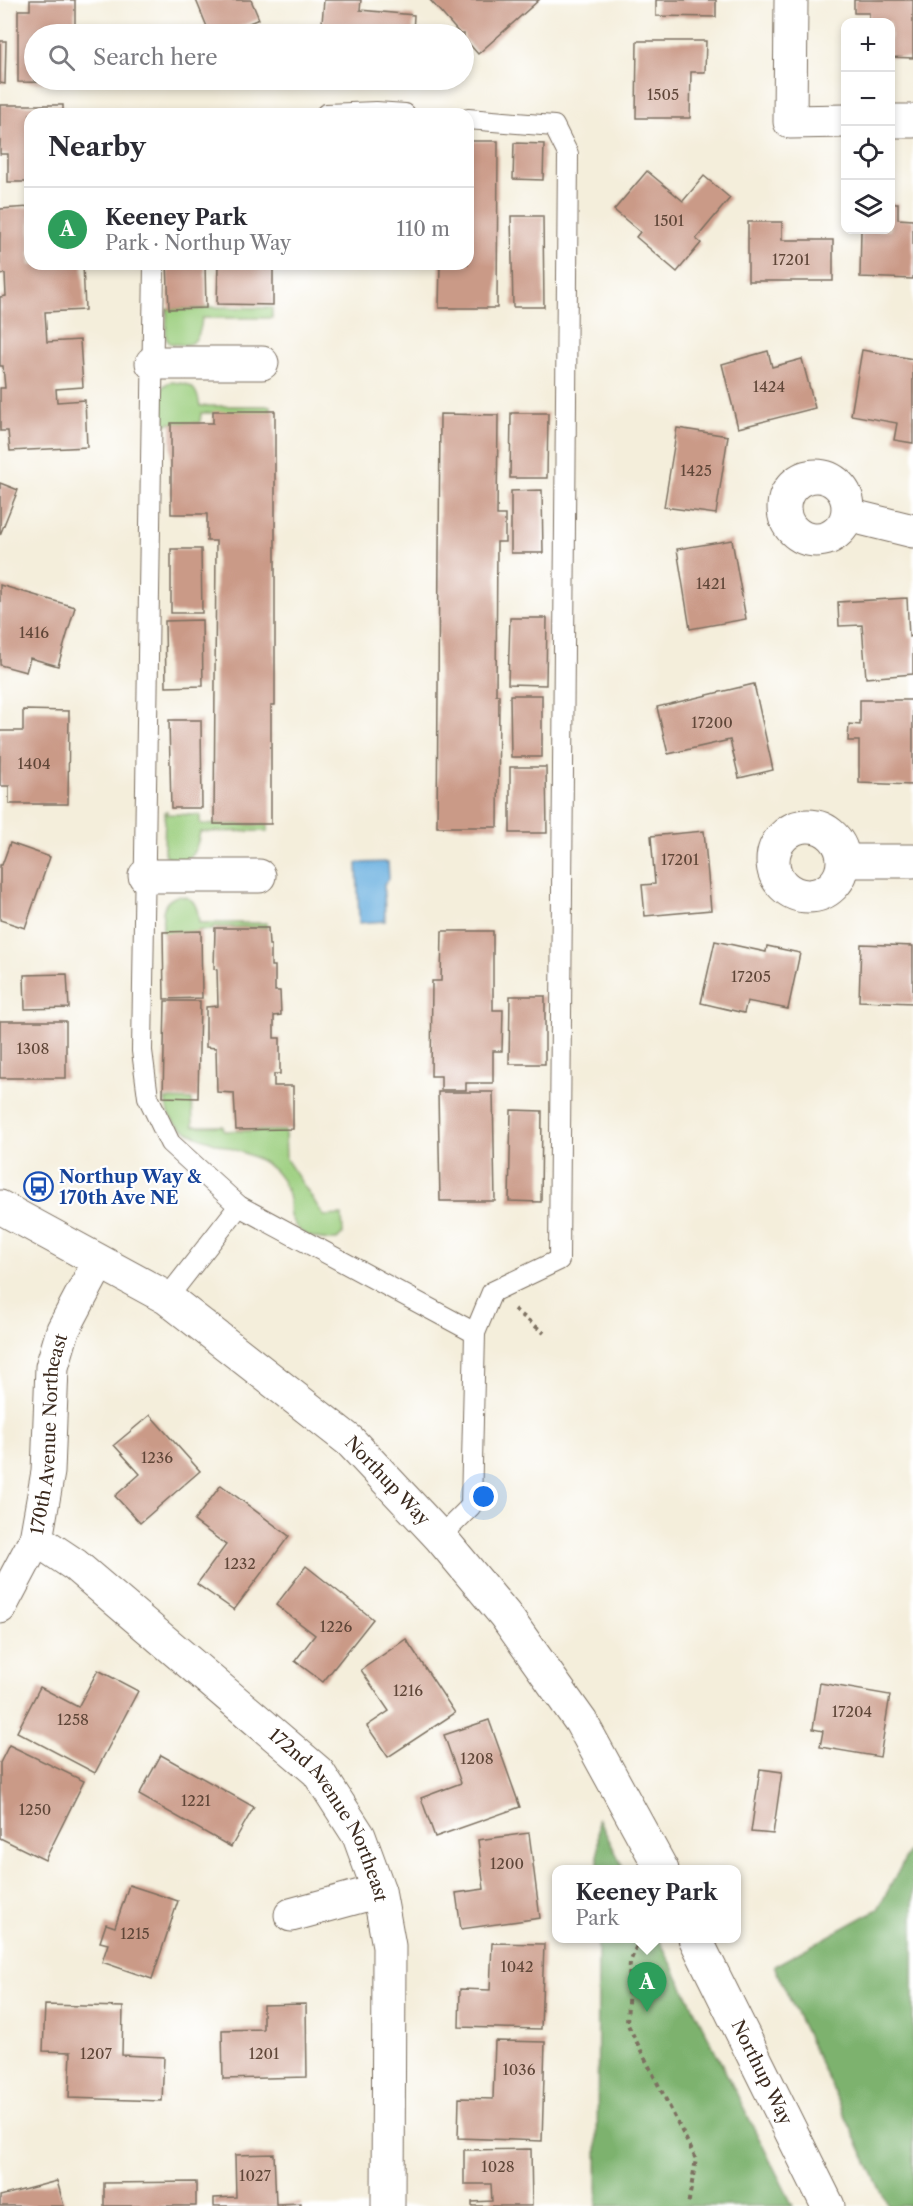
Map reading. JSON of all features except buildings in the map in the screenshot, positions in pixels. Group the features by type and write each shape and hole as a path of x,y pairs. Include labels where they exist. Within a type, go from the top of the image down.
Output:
{"street":[{"path":"791,0 790,122 841,121"},
{"path":"895,121 913,121"},
{"path":"152,363 262,363"},
{"path":"848,515 913,531"},
{"path":"844,861 913,861"},
{"path":"146,876 259,876"},
{"name":"Northup Way","path":"0,1207 167,1298 350,1441 440,1537 506,1615 581,1722 660,1865"},
{"name":"170th Avenue Northeast","path":"0,1607 36,1539 48,1472 52,1367 63,1330 99,1262"},
{"name":"172nd Avenue Northeast","path":"36,1539 75,1565 318,1772 359,1836 379,1891 389,1946 388,2206"},
{"path":"291,1915 379,1891"},
{"name":"Northup Way","path":"697,1943 828,2206"}],"lane":[{"path":"440,1537 471,1506 476,1333 492,1292 559,1260 568,154 554,126 474,119"},
{"path":"154,270 142,1051 148,1097 170,1143 238,1206 476,1333"},
{"path":"167,1298 238,1206"}],"path":[{"path":"492,1292 544,1333"},
{"path":"638,1943 630,1962 627,2024 696,2159 688,2206"}],"green space":[{"path":"205,307 272,308 272,318 202,318 200,332 194,341 184,345 169,343 166,338 167,309 204,309"},
{"path":"171,382 192,387 197,394 200,406 271,406 271,413 201,413 200,423 169,423 166,425 162,412 161,395 163,387"},
{"path":"167,811 167,814 200,815 200,824 268,825 268,831 200,832 197,846 191,856 187,859 174,859 166,856 164,851 165,812"},
{"path":"177,896 192,900 198,912 199,923 267,923 267,927 213,927 213,930 199,930 199,932 163,933 163,911 167,902"},
{"path":"165,1099 192,1100 193,1126 223,1126 224,1131 285,1131 286,1159 324,1216 342,1215 343,1234 337,1240 304,1234 290,1216 288,1194 278,1175 253,1157 204,1139 176,1124 168,1113"},
{"path":"598,1818 622,1865 598,1865"},
{"path":"913,1844 913,2206 888,2206 774,1966 878,1909"},
{"path":"598,1943 661,1943 793,2206 597,2206"}],"water":[{"path":"388,862 389,879 384,885 385,921 359,923 357,863"}],"place":[{"name":"Northup Way & 170th Ave NE","path":"38,1187"},
{"name":"Keeney Park","path":"647,2012"}]}
